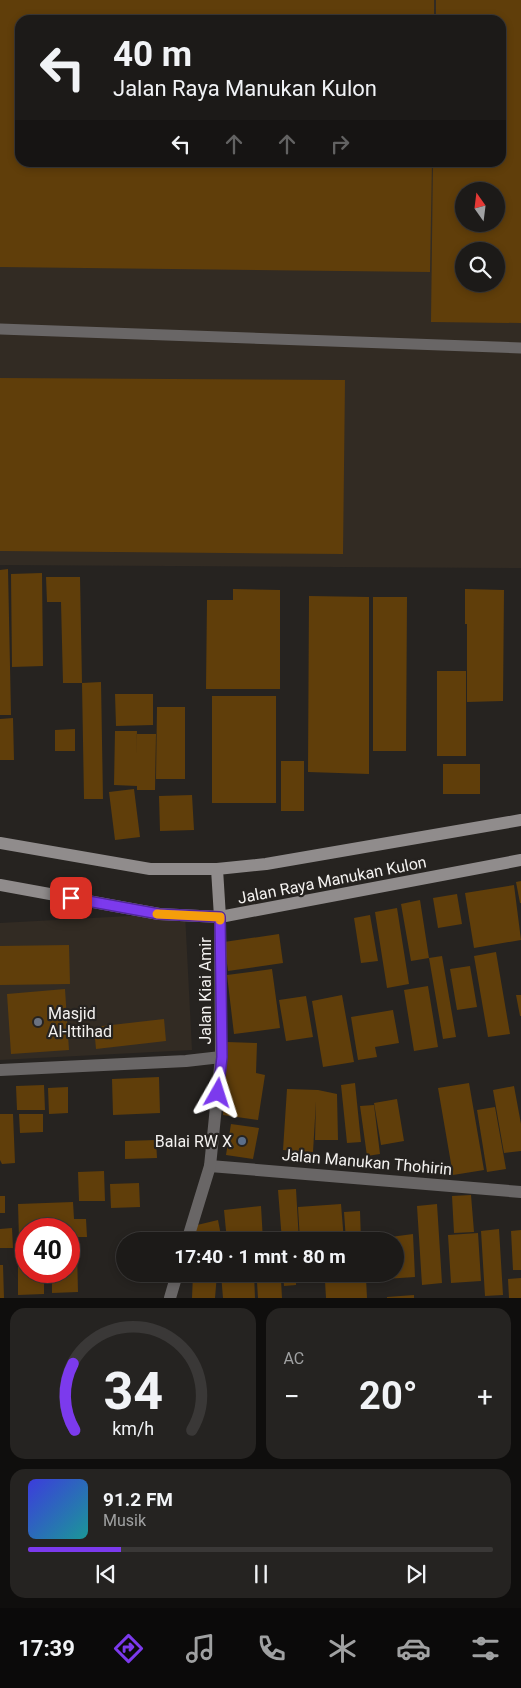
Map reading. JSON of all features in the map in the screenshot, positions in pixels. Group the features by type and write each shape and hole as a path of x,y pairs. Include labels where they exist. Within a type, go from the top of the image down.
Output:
{"main road":[{"name":"Jalan Raya Manukan Kulon","path":"0,843 150,869 217,869 266,864 521,820"},
{"name":"Jalan Raya Manukan Kulon","path":"0,885 159,914 220,917 521,860"},
{"path":"217,869 220,917"}],"street":[{"name":"Jalan Kiai Amir","path":"190,1232 210,1166 222,1057 220,917"},
{"path":"0,1070 186,1061 222,1057"},
{"name":"Jalan Manukan Thohirin","path":"210,1166 521,1192"},
{"path":"170,1298 175,1282"}],"lane":[{"path":"0,329 521,348"}],"shaded area":[{"path":"0,0 521,0 521,568 0,565"},
{"path":"185,913 192,1050 0,1060 0,923"}],"building":[{"path":"0,0 434,0 434,15 15,15 15,167 432,167 430,272 0,267"},
{"path":"436,0 521,0 521,323 431,322 433,167 506,167 506,15 436,15"},
{"path":"0,378 345,380 343,554 0,551"},
{"path":"8,569 11,715 0,715 0,570"},
{"path":"42,573 43,666 12,667 11,574"},
{"path":"46,577 80,577 82,683 63,683 61,602 47,602"},
{"path":"233,589 280,590 280,689 206,689 207,600 233,600"},
{"path":"465,589 504,590 503,701 467,702"},
{"path":"309,596 369,597 369,774 308,772"},
{"path":"373,597 407,597 406,751 373,751"},
{"path":"437,671 466,671 466,756 437,756"},
{"path":"101,682 103,799 84,799 82,683"},
{"path":"115,694 153,694 153,725 116,726"},
{"path":"212,696 276,696 276,803 212,803"},
{"path":"157,707 185,707 185,779 156,779"},
{"path":"13,718 14,760 0,760 0,719"},
{"path":"75,729 75,751 55,751 55,730"},
{"path":"115,731 137,731 136,757 137,734 156,734 155,790 137,790 137,786 114,785"},
{"path":"281,761 304,761 304,811 281,811"},
{"path":"443,764 480,764 480,794 443,794"},
{"path":"134,789 140,837 115,840 109,792"},
{"path":"192,795 194,830 160,831 159,796"},
{"path":"521,881 521,903 520,903 516,882"},
{"path":"514,885 521,940 474,948 465,893"},
{"path":"457,894 462,924 438,928 433,898"},
{"path":"420,900 429,958 411,961 401,904"},
{"path":"397,908 409,984 387,988 375,912"},
{"path":"370,915 378,961 361,963 354,918"},
{"path":"279,934 283,963 228,971 224,942"},
{"path":"69,945 70,984 0,985 0,946"},
{"path":"496,952 510,1034 488,1037 474,956"},
{"path":"442,956 456,1037 443,1039 429,958"},
{"path":"470,966 477,1007 457,1010 450,969"},
{"path":"272,969 280,1028 234,1034 227,975"},
{"path":"428,986 438,1047 414,1051 404,990"},
{"name":"Masjid Al-Ittihad","path":"65,989 69,1050 11,1054 7,994"},
{"path":"342,995 354,1062 323,1067 312,1001"},
{"path":"516,995 521,995 521,1016 520,1016"},
{"path":"306,996 313,1037 286,1041 279,1000"},
{"path":"393,1010 399,1043 375,1047 377,1057 358,1060 351,1017"},
{"path":"164,1019 166,1041 96,1049 94,1027"},
{"path":"227,1042 257,1043 256,1073 265,1075 258,1120 223,1115"},
{"path":"159,1077 160,1113 113,1115 112,1079"},
{"path":"355,1083 361,1142 347,1143 341,1085"},
{"path":"469,1083 484,1170 453,1175 438,1088"},
{"path":"44,1085 45,1110 17,1110 16,1086"},
{"path":"514,1086 521,1124 521,1151 504,1153 493,1090"},
{"path":"68,1087 68,1113 49,1114 48,1088"},
{"path":"287,1089 318,1090 337,1094 338,1140 315,1140 316,1101 313,1152 283,1150"},
{"path":"397,1099 404,1141 381,1145 374,1103"},
{"path":"374,1105 380,1154 367,1156 360,1106"},
{"path":"495,1107 506,1169 487,1172 477,1110"},
{"path":"0,1114 13,1114 15,1163 2,1164 0,1160"},
{"path":"19,1114 43,1114 43,1132 20,1133"},
{"name":"Balai RW X","path":"231,1124 259,1128 253,1159 226,1155"},
{"path":"156,1140 157,1158 125,1159 125,1141"},
{"path":"104,1171 105,1201 79,1201 78,1172"},
{"path":"139,1183 140,1207 111,1208 110,1184"},
{"path":"296,1189 298,1232 281,1232 278,1190"},
{"path":"471,1195 474,1232 454,1233 452,1196"},
{"path":"0,1196 5,1196 5,1213 0,1213"},
{"path":"73,1202 74,1218 18,1218 18,1204"},
{"path":"341,1204 343,1232 299,1232 298,1207"},
{"path":"437,1204 442,1283 422,1285 417,1206"},
{"path":"261,1206 262,1232 226,1232 224,1210"},
{"path":"360,1211 361,1232 345,1232 344,1212"},
{"path":"80,1219 86,1219 87,1237 80,1237"},
{"path":"218,1220 220,1232 194,1232 193,1226"},
{"path":"12,1228 13,1248 0,1248 0,1229"},
{"path":"499,1229 503,1295 485,1296 481,1231"},
{"path":"521,1230 521,1270 513,1270 511,1231"},
{"path":"478,1233 481,1281 451,1283 448,1235"},
{"path":"413,1234 415,1277 404,1278 404,1235"},
{"path":"0,1265 3,1265 4,1298 0,1298"},
{"path":"521,1278 521,1298 509,1298 508,1279"},
{"path":"193,1282 216,1282 215,1298 192,1298"},
{"path":"222,1282 254,1282 255,1298 223,1298"},
{"path":"257,1282 281,1282 282,1298 258,1298"},
{"path":"284,1282 296,1282 296,1285 284,1286"},
{"path":"325,1282 366,1282 367,1298 326,1298"},
{"path":"18,1283 44,1283 44,1294 18,1295"},
{"path":"52,1283 78,1283 78,1292 52,1293"},
{"path":"414,1295 414,1298 387,1298 387,1297"}],"slow traffic":[{"path":"157,914 220,917 220,920"}],"place":[{"name":"Masjid Al-Ittihad","path":"38,1022"},
{"name":"Balai RW X","path":"242,1141"}],"route":[{"path":"71,898 159,914 220,917 222,1057 218,1093"}]}
